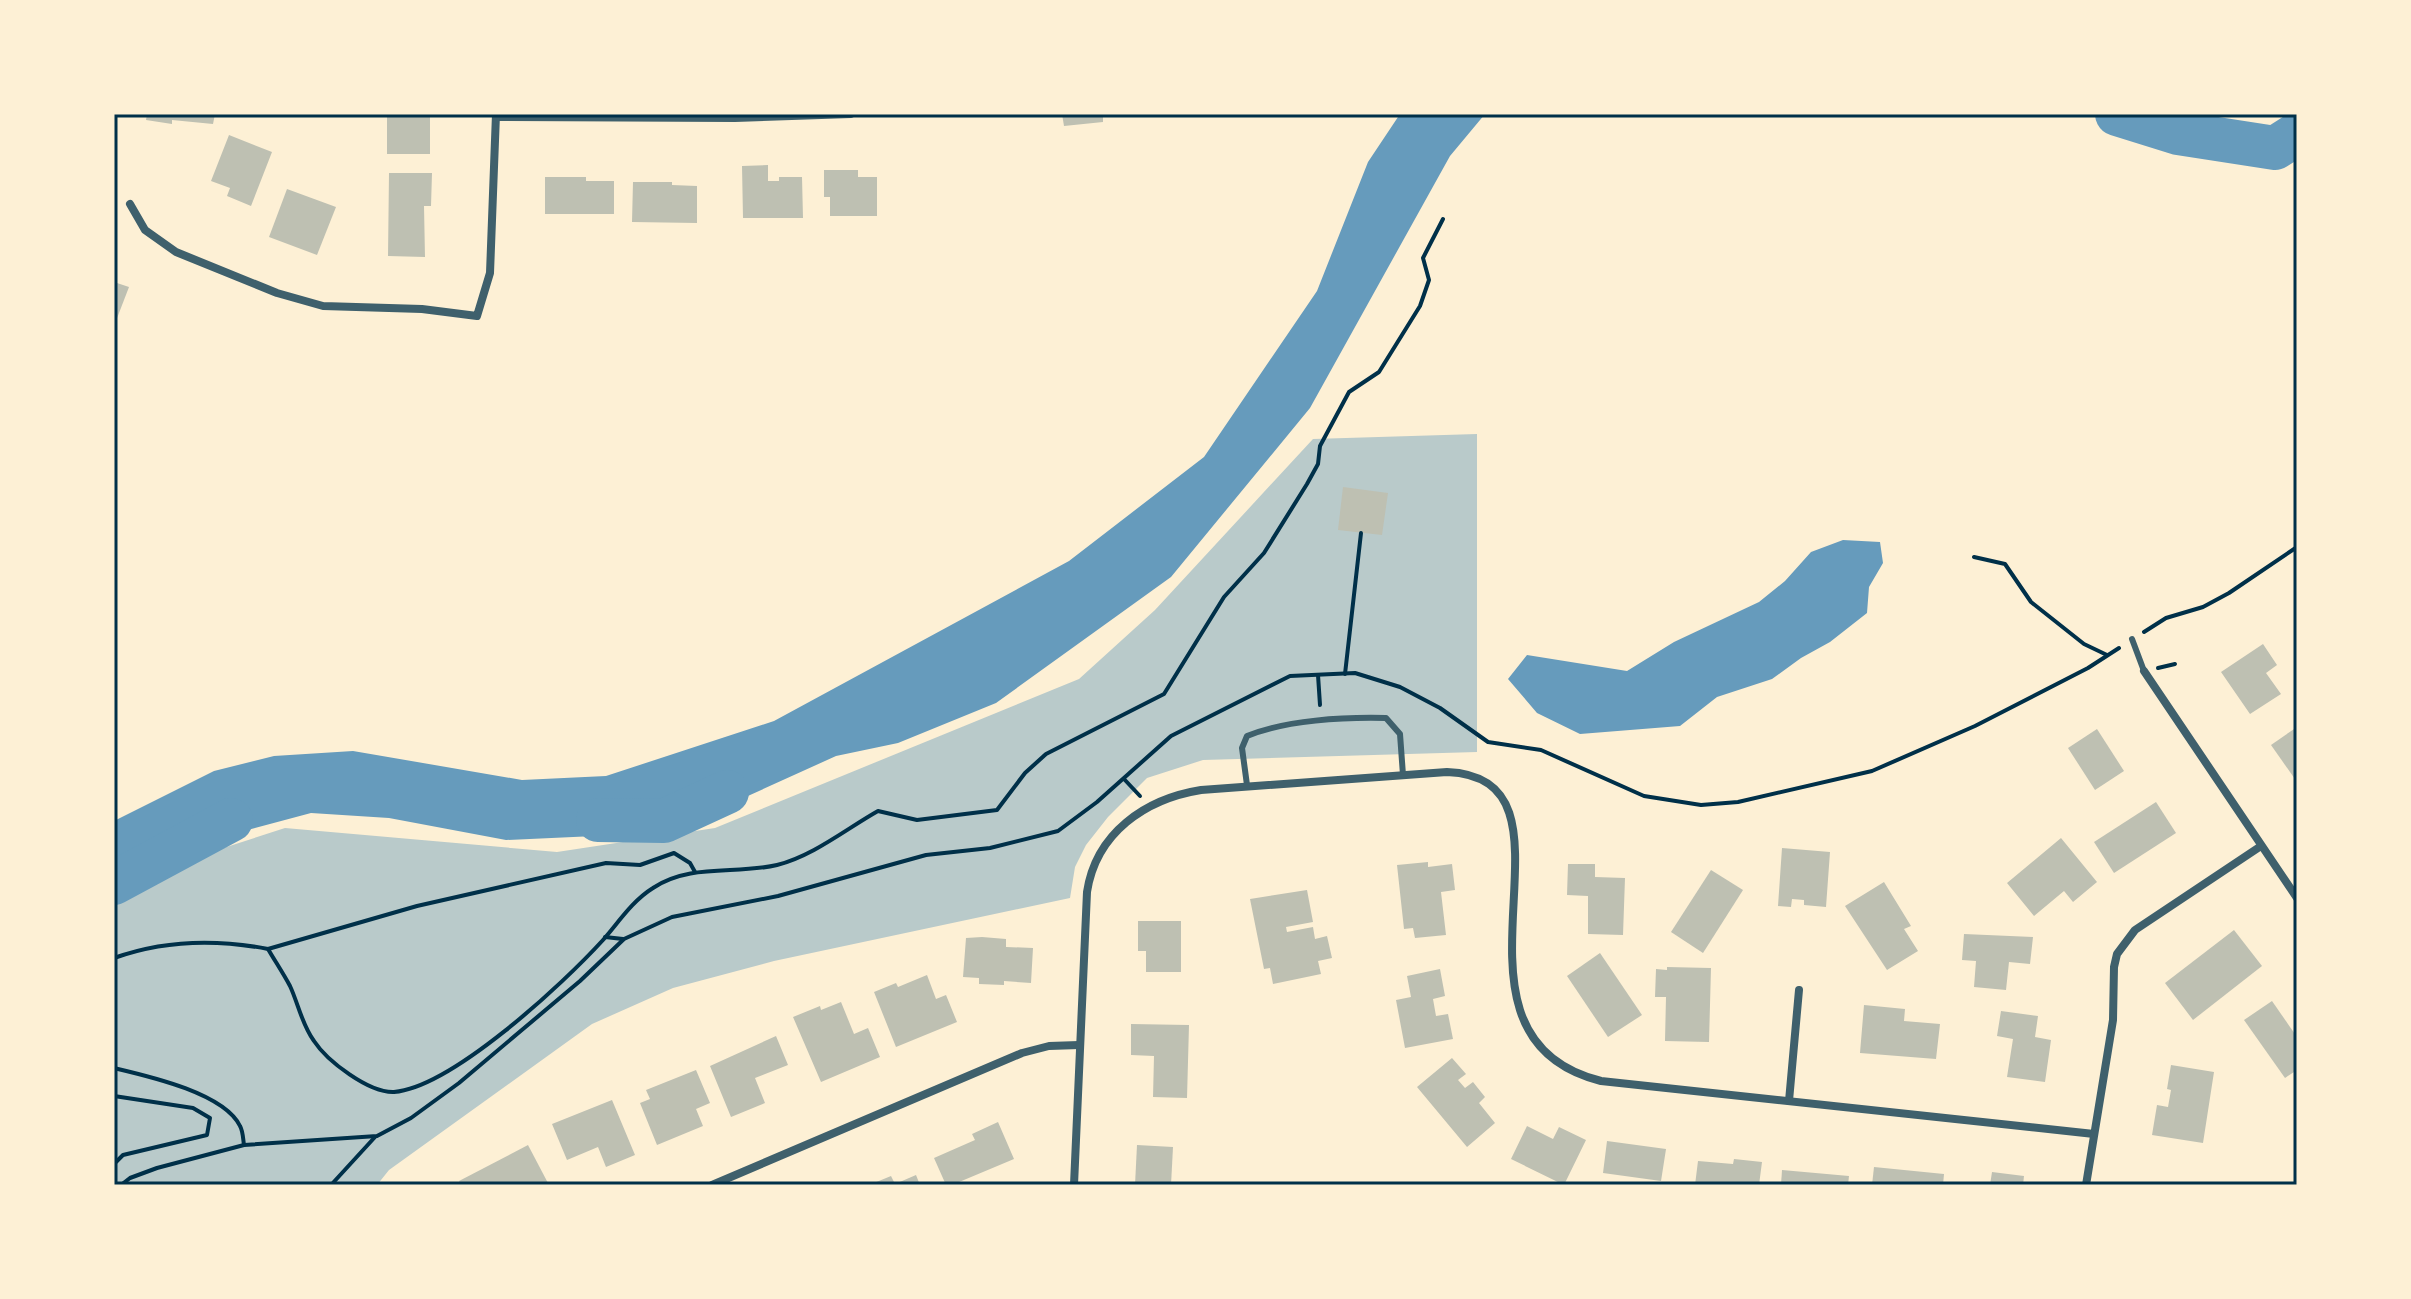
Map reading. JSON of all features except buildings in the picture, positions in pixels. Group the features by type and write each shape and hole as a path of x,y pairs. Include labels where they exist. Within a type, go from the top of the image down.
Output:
{"street":[{"path":"130,204 145,230 176,252 277,293 323,306 422,309 477,316 490,273 496,115 735,118 851,114"},
{"path":"2144,671 2297,898"},
{"path":"1074,1185 1086,909 1090,874 1107,842 1127,822 1150,806 1183,793 1247,785 1447,772 1469,774 1490,785 1500,794 1512,819 1515,846 1514,992 1523,1022 1539,1047 1575,1072 1601,1081 2094,1134"},
{"path":"2086,1185 2113,1020 2114,967 2125,941 2135,930 2261,846"},
{"path":"1789,1101 1799,990"},
{"path":"712,1185 1022,1053 1049,1046 1079,1045"}],"lane":[{"path":"2132,639 2144,671"},
{"path":"1247,785 1242,748 1247,736 1269,727 1321,722 1386,718 1400,734 1403,775"}],"path":[{"path":"268,949 289,985 313,1041 343,1070 371,1087 393,1092 434,1079 472,1057 542,999 654,887 695,872 776,865 804,855 878,811 917,820 997,810 1025,773 1046,754 1164,694 1224,597 1264,553 1300,496 1318,464 1320,446 1349,392 1379,372 1420,306 1429,280 1423,258 1443,219"},
{"path":"1345,674 1361,533"},
{"path":"331,1185 377,1136 411,1118 459,1083 580,981 624,939 672,917 778,896 926,855 990,848 1058,831 1097,802 1171,736 1290,676 1355,673 1400,687 1440,708 1488,742 1541,750 1644,796 1701,805 1738,802 1872,771 1975,726 2088,668 2166,618 2203,607 2229,593 2297,547"},
{"path":"1974,557 2005,564 2031,602 2084,644 2107,655"},
{"path":"1318,675 1321,722"},
{"path":"1123,778 1150,806"},
{"path":"114,958 181,942 243,944 268,949 417,906 606,863 640,865 674,853 690,863 695,872"},
{"path":"605,937 624,939"},
{"path":"114,1068 148,1076 219,1103 240,1125 244,1145"},
{"path":"114,1096 193,1108 210,1118 207,1135 123,1155 114,1164"},
{"path":"121,1185 130,1178 157,1168 244,1145 377,1136"}],"shaded area":[{"path":"1477,434 1477,752 1203,760 1147,778 1108,817 1086,845 1075,867 1070,898 774,961 673,988 592,1024 389,1170 377,1185 114,1185 114,906 211,852 285,828 557,852 715,828 1079,679 1155,610 1313,439"}],"water":[{"path":"1400,114 1485,114 1450,156 1310,408 1171,577 996,703 898,743 836,756 739,800 595,836 506,840 389,818 311,813 176,849 114,889 114,821 214,771 274,756 353,751 522,780 606,776 774,721 1069,561 1204,457 1317,291 1368,162"},
{"path":"1843,540 1880,542 1883,563 1869,587 1867,613 1830,642 1772,679 1717,697 1680,726 1580,734 1537,713 1508,679 1527,655 1627,671 1674,642 1759,602 1785,581 1811,552"}],"waterway":[{"path":"2117,114 2178,133 2275,148 2297,134"},
{"path":"598,820 664,821 727,792"},
{"path":"114,883 231,820"}]}
